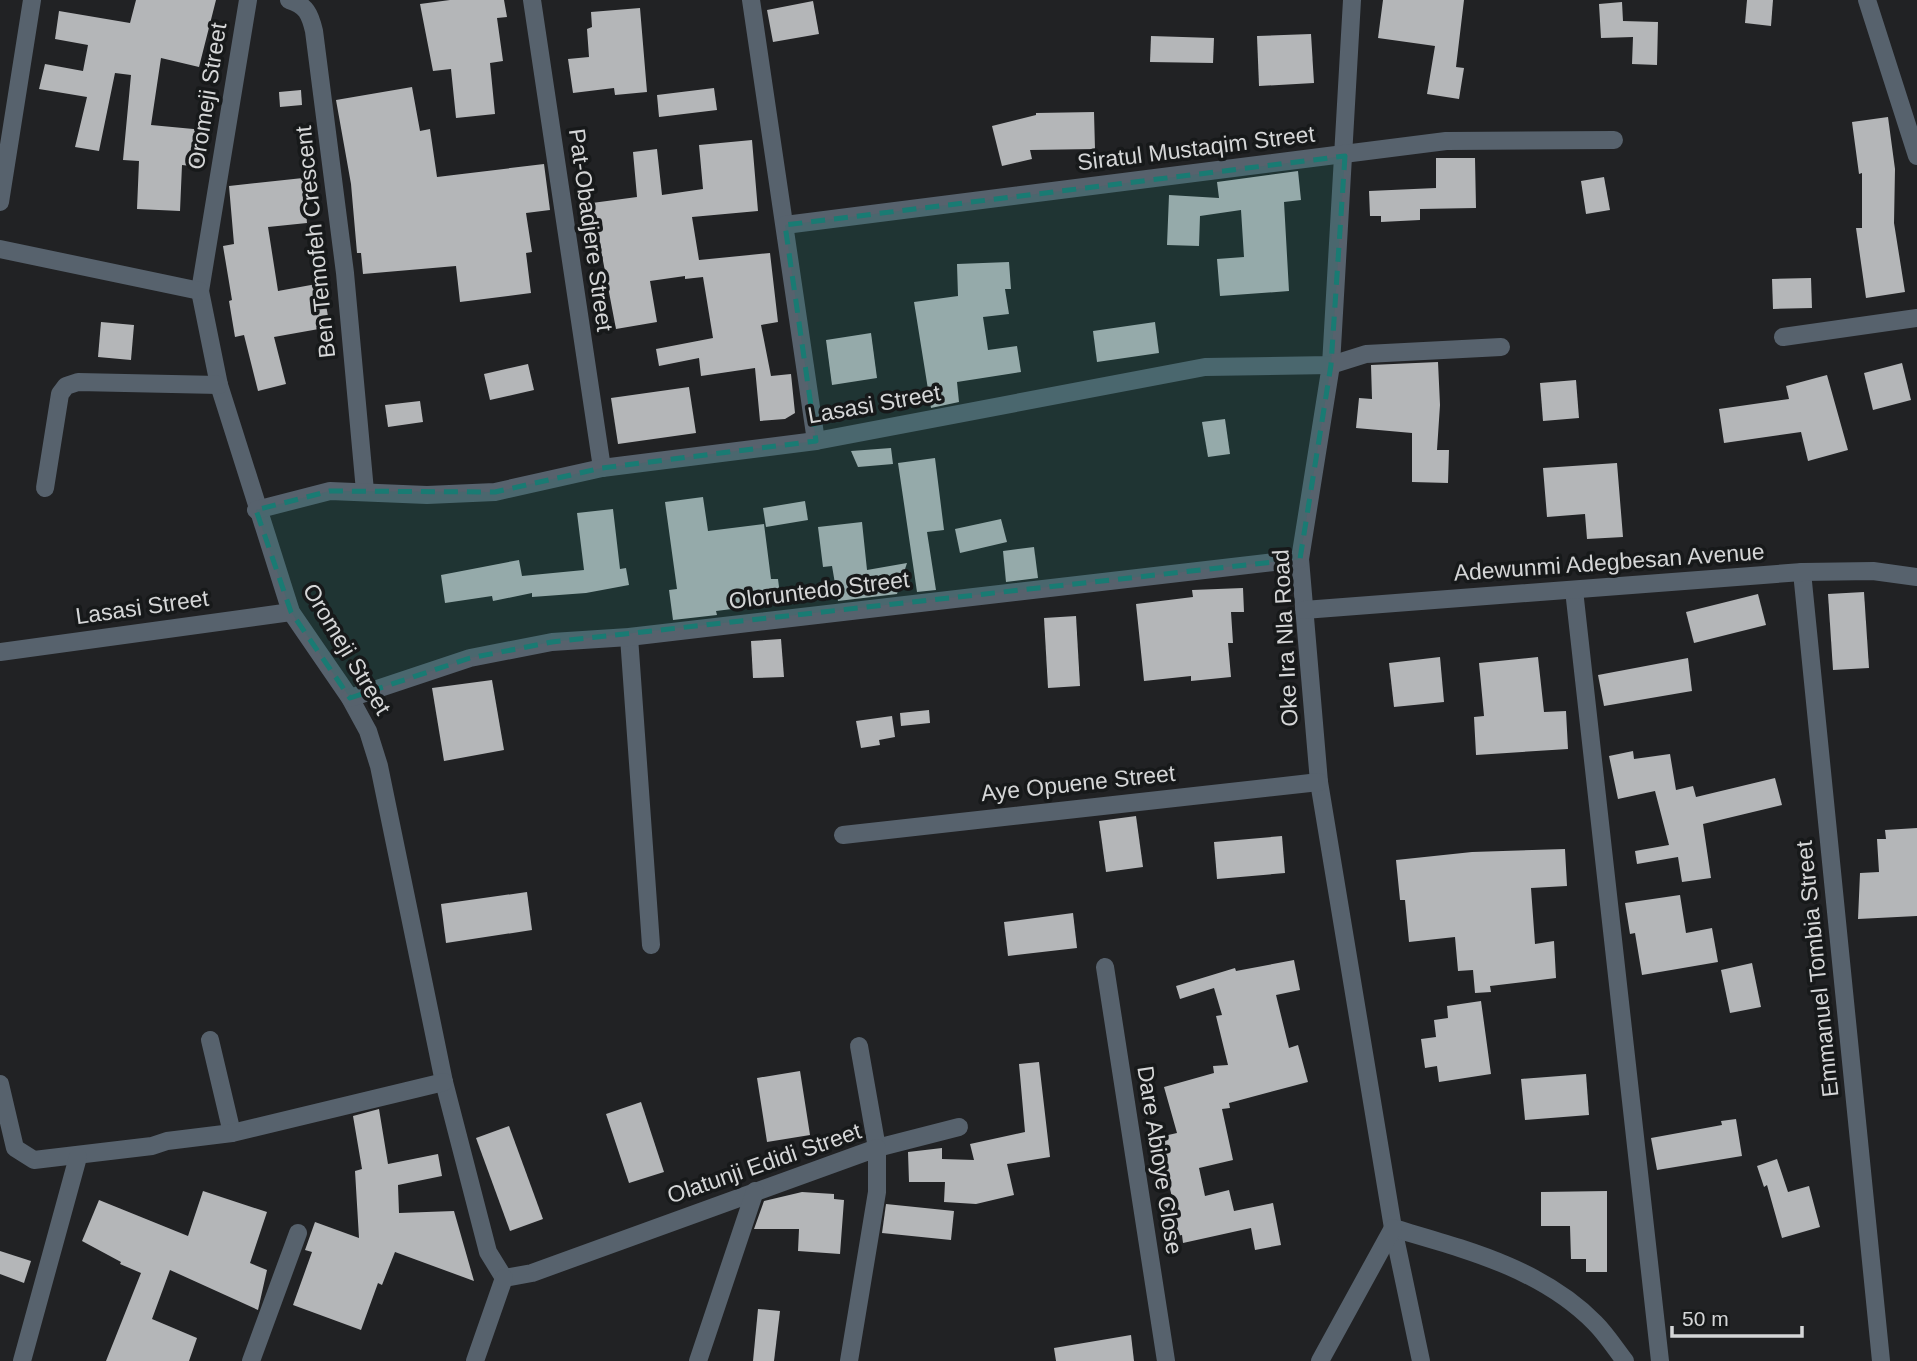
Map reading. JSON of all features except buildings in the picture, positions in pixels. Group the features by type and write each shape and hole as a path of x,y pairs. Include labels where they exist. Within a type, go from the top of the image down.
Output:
{"street":[{"path":"0,202 32,0"},
{"name":"Oromeji Street","path":"248,0 200,291 219,385 290,612 350,698 368,732 379,766 444,1082 488,1252 504,1278"},
{"name":"Ben Temofeh Crescent","path":"289,0 300,3 310,14 314,32 345,273 365,491"},
{"name":"Pat-Obadjere Street","path":"532,0 602,468"},
{"path":"751,0 816,441"},
{"name":"Oke Ira Nla Road","path":"1352,0 1331,365 1300,559 1319,782 1393,1228 1421,1361"},
{"path":"1867,0 1915,144"},
{"name":"Siratul Mustaqim Street","path":"785,225 1345,156 1446,141 1614,140"},
{"path":"0,249 200,291"},
{"path":"1783,337 1917,318"},
{"name":"Lasasi Street","path":"256,510 322,492 365,491 427,495 495,492 602,468 816,441 1205,367 1331,365 1366,354 1501,347"},
{"path":"45,488 60,394 66,386 78,382 219,385"},
{"name":"Oloruntedo Street","path":"350,698 470,659 552,642 629,637 1300,559"},
{"name":"Adewunmi Adegbesan Avenue","path":"1304,610 1802,572 1873,571 1917,577"},
{"name":"Emmanuel Tombia Street","path":"1802,572 1881,1361"},
{"path":"1574,590 1660,1361"},
{"name":"Lasasi Street","path":"0,652 290,612"},
{"path":"629,637 651,945"},
{"name":"Aye Opuene Street","path":"843,835 1319,782"},
{"name":"Dare Abioye Close","path":"1105,967 1166,1361"},
{"path":"210,1040 232,1133"},
{"path":"859,1046 877,1148 959,1127"},
{"path":"0,1084 15,1148 33,1160 78,1157 232,1133 444,1082"},
{"name":"Olatunji Edidi Street","path":"504,1278 532,1273 877,1148 877,1192 849,1361"},
{"path":"22,1361 78,1157"},
{"path":"698,1361 755,1191"},
{"path":"1320,1361 1393,1228 1483,1255 1555,1289 1596,1323 1625,1361"},
{"path":"251,1361 298,1233"},
{"path":"475,1361 504,1278"}],"highlighted area":[{"path":"1345,156 1331,365 1300,559 552,642 470,658 350,698 291,612 256,510 330,491 495,492 602,468 816,441 785,225"}]}
